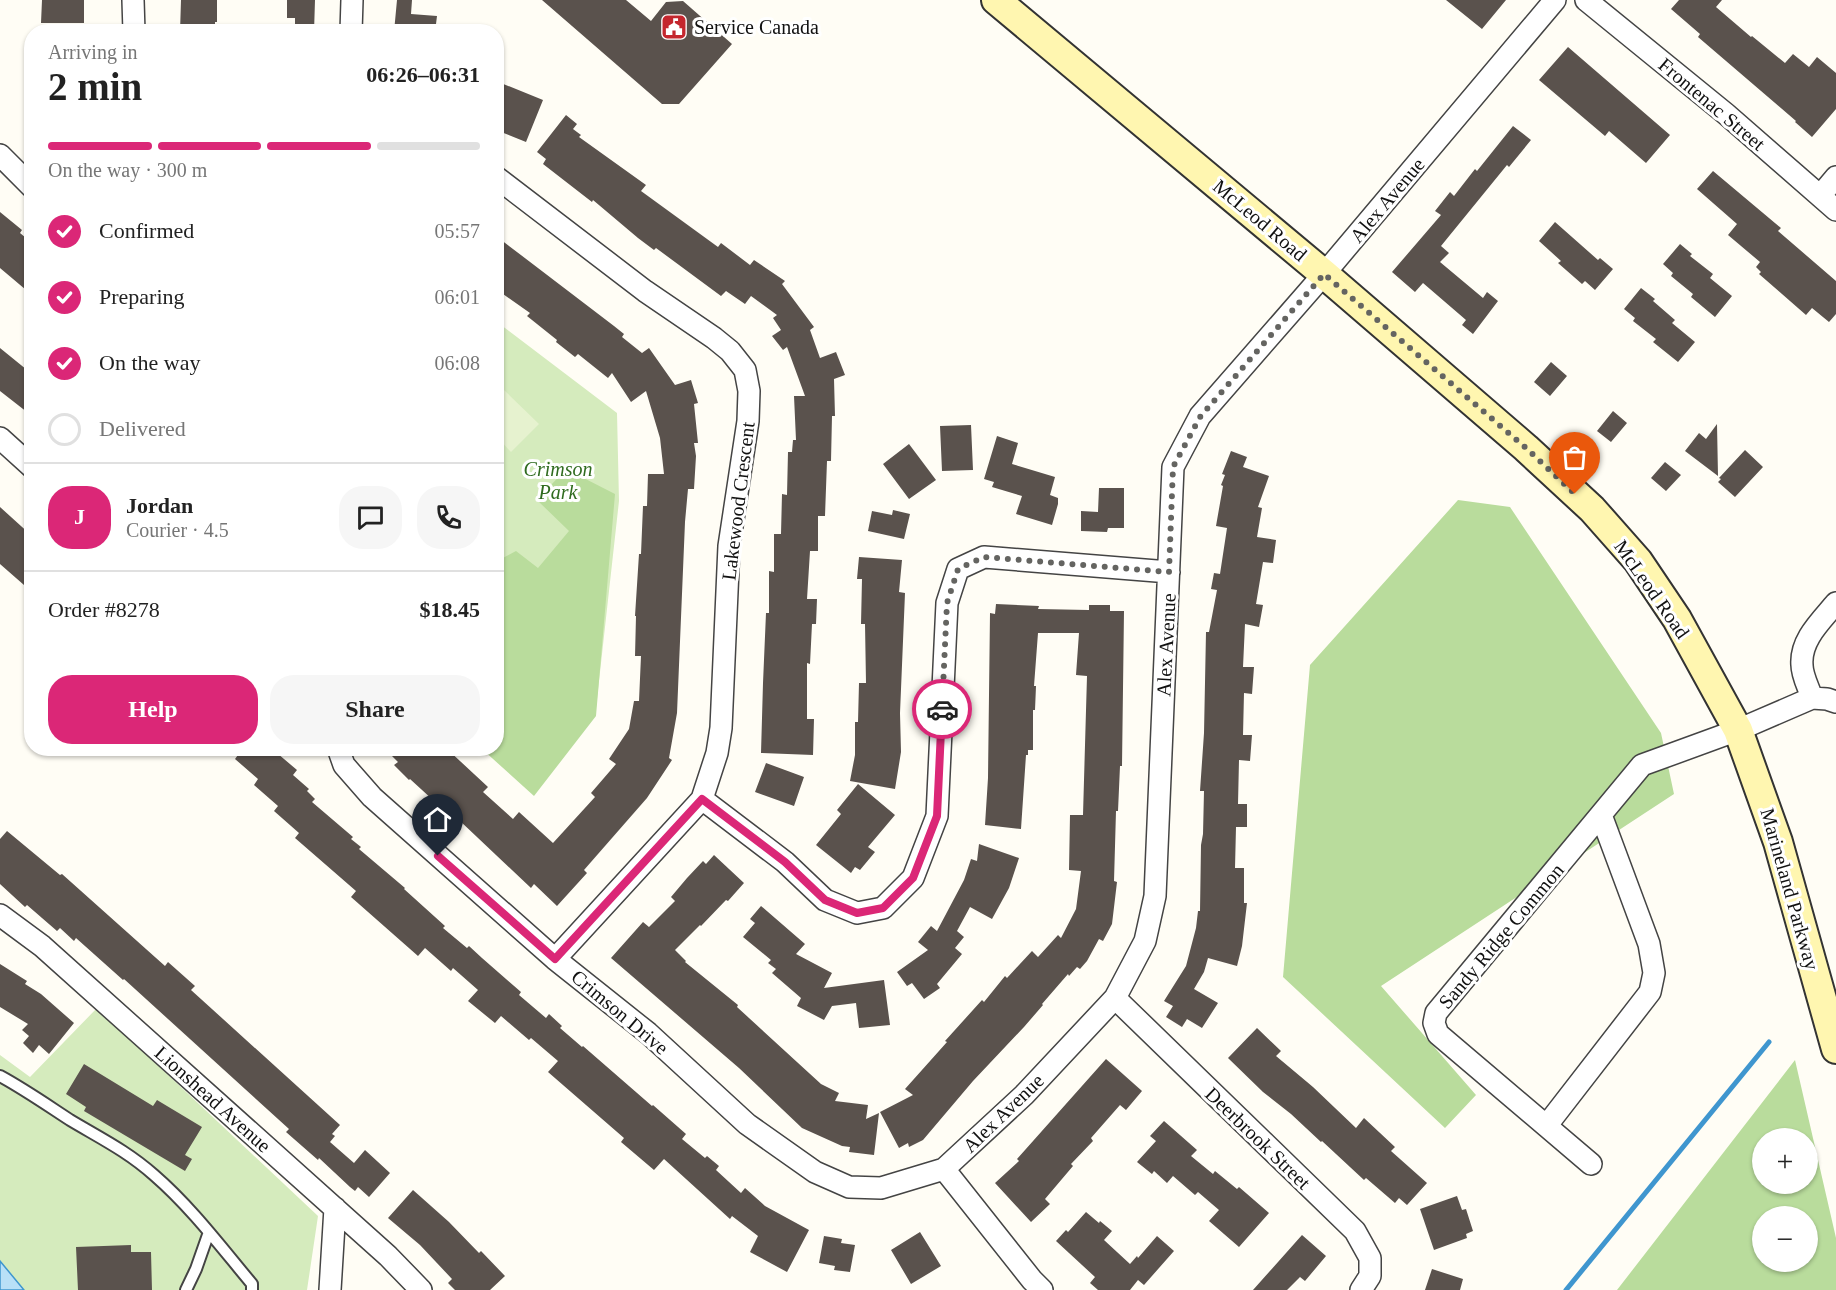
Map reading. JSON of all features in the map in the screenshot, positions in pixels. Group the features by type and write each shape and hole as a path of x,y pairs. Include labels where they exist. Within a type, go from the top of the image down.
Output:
{"main road":[{"name":"McLeod Road","path":"996,0 1324,274 1526,448 1592,509 1638,561 1677,619 1738,730"},
{"name":"Marineland Parkway","path":"1738,730 1778,842 1836,1048"}],"street":[{"path":"133,0 134,24"},
{"path":"351,24 352,0"},
{"name":"Alex Avenue","path":"944,1169 1024,1095 1115,998 1145,941 1155,896 1173,467 1200,417 1555,0"},
{"name":"Frontenac Street","path":"1586,0 1726,114 1836,210"},
{"path":"0,155 24,179"},
{"path":"1820,196 1836,177"},
{"name":"Lakewood Crescent","path":"504,183 645,291 730,351 745,370 749,391 748,421 729,546 721,728 717,753 702,799 555,959"},
{"path":"0,438 24,460"},
{"path":"702,799 785,862 825,900 857,913 883,908 913,878 937,816 947,603 958,569 984,557 1169,572"},
{"path":"1812,698 1802,666 1805,644 1817,625 1836,603"},
{"path":"1738,730 1812,698 1836,702"},
{"name":"Sandy Ridge Common","path":"1591,1164 1438,1034 1434,1023 1437,1013 1642,765 1738,730"},
{"name":"Crimson Drive","path":"341,756 344,765 372,797 555,959 648,1034 747,1124 815,1172 849,1187 881,1188 944,1169"},
{"path":"1547,1125 1650,992 1654,973 1649,944 1601,815"},
{"name":"Lionshead Avenue","path":"0,915 42,946 388,1256 421,1290"},
{"name":"Deerbrook Street","path":"1115,998 1355,1232 1370,1257 1370,1276 1361,1290"},
{"path":"944,1169 1042,1290"},
{"path":"330,1290 335,1208"}],"lane":[{"path":"0,1076 131,1156 170,1189 252,1284 252,1290"},
{"path":"186,1290 209,1232"}],"green space":[{"name":"Crimson Park","path":"504,327 617,413 619,501 595,717 504,745"},
{"path":"504,390 539,424 511,452 504,444"},
{"path":"566,469 615,494 596,716 534,796 490,756 504,756 504,557 516,551 538,568 569,531 537,500"},
{"path":"1458,500 1510,507 1661,733 1674,794 1381,986 1476,1095 1445,1128 1283,977 1310,665"},
{"path":"97,1008 318,1216 307,1290 0,1290 0,1055 30,1077"},
{"path":"1795,1060 1811,1128 1752,1128 1752,1194 1818,1194 1818,1160 1836,1238 1836,1290 1617,1290"}],"water":[{"path":"0,1261 24,1290 0,1290"}],"building":[{"path":"42,0 84,0 84,23 41,23"},
{"path":"181,0 217,0 217,22 215,24 180,24"},
{"path":"287,0 315,0 314,24 295,24 295,18 287,18"},
{"path":"397,0 412,0 411,14 437,16 436,24 395,24"},
{"path":"542,0 626,0 651,21 666,2 683,1 732,44 679,104 662,104"},
{"path":"1446,0 1506,0 1482,29"},
{"path":"1679,0 1722,0 1716,7 1785,63 1793,54 1809,67 1817,57 1836,73 1836,109 1812,137 1698,37 1700,34 1671,9"},
{"path":"1568,47 1670,135 1646,163 1609,131 1605,136 1539,80"},
{"path":"504,84 543,100 526,142 504,133"},
{"path":"566,115 577,124 573,129 581,135 579,137 646,185 641,191 718,247 721,243 750,265 754,260 785,281 782,284 814,327 810,330 820,358 836,352 845,375 834,379 835,416 832,416 831,461 827,461 825,516 818,516 818,551 810,551 807,599 817,599 816,624 812,624 810,664 807,663 807,719 814,719 813,755 761,753 766,613 769,613 769,571 774,572 774,534 781,534 782,494 787,495 788,452 792,452 793,440 796,440 794,396 805,396 787,347 783,350 772,336 781,330 773,318 777,315 751,296 745,304 726,291 721,296 656,248 654,250 593,200 592,202 543,164 546,159 537,152"},
{"path":"1513,126 1531,140 1509,167 1507,165 1441,246 1449,253 1440,262 1483,298 1487,292 1498,301 1473,334 1462,325 1466,320 1423,283 1415,292 1392,272 1441,215 1435,211 1450,192 1454,196"},
{"path":"1713,171 1781,228 1778,231 1836,281 1836,314 1829,322 1812,308 1806,315 1759,274 1761,272 1756,267 1760,262 1728,235 1737,224 1697,189"},
{"path":"0,212 22,230 20,233 24,236 24,288 0,268"},
{"path":"1555,222 1598,260 1600,258 1613,269 1595,290 1585,281 1582,284 1558,263 1561,261 1539,241"},
{"path":"504,242 624,334 622,337 642,353 649,348 675,385 691,380 698,403 694,404 698,443 694,443 696,456 694,489 688,489 685,522 677,713 669,758 672,760 647,798 584,870 587,873 557,906 534,884 531,888 459,820 457,822 409,780 394,765 398,762 392,756 455,756 488,787 483,792 513,819 519,812 553,843 595,797 591,793 616,764 609,759 629,729 634,701 639,701 641,656 635,656 635,616 639,554 641,554 643,506 647,506 648,474 664,474 660,438 646,391 631,402 612,373 608,378 578,354 575,357 527,316 530,313 504,295"},
{"path":"1680,244 1692,254 1690,256 1713,274 1710,278 1732,296 1715,317 1691,297 1693,294 1671,276 1673,273 1663,264"},
{"path":"1641,288 1675,320 1672,323 1695,342 1678,362 1653,342 1656,339 1633,321 1635,318 1624,309"},
{"path":"0,348 24,368 24,410 0,391"},
{"path":"1551,362 1567,376 1550,396 1534,382"},
{"path":"1613,411 1627,423 1611,442 1597,431"},
{"path":"1717,424 1718,476 1685,451 1699,433 1706,439"},
{"path":"971,425 973,470 942,471 940,426"},
{"path":"997,436 1018,443 1012,464 1055,477 1050,495 1058,498 1058,504 1052,525 1016,514 1022,496 992,487 994,482 984,479"},
{"path":"909,444 936,480 909,499 883,464"},
{"path":"1745,450 1763,467 1735,497 1718,482 1721,479 1719,478"},
{"path":"1231,451 1247,457 1243,467 1269,476 1258,507 1262,508 1257,537 1276,540 1273,563 1263,562 1256,604 1263,605 1259,627 1245,624 1243,667 1254,667 1252,694 1244,693 1243,735 1252,735 1250,761 1239,760 1238,804 1247,804 1247,827 1236,827 1235,868 1244,868 1244,903 1247,903 1242,946 1237,966 1208,958 1204,972 1194,989 1218,1003 1202,1028 1187,1019 1182,1027 1166,1017 1173,1006 1164,1001 1186,966 1198,911 1200,911 1204,791 1200,791 1204,733 1206,632 1209,632 1217,590 1211,589 1214,573 1220,574 1227,528 1216,526 1223,486 1221,485 1225,475 1222,474"},
{"path":"1665,462 1681,475 1666,491 1651,478"},
{"path":"1099,488 1124,488 1124,528 1108,528 1107,532 1081,531 1081,511 1098,512"},
{"path":"0,507 24,529 24,585 0,564"},
{"path":"893,510 910,514 904,539 868,531 872,511 892,515"},
{"path":"859,557 902,560 899,592 905,593 900,713 901,752 895,789 850,781 855,755 855,722 858,722 859,683 866,683 865,624 861,624 862,579 857,579"},
{"path":"996,604 1039,606 1038,609 1089,610 1089,605 1110,605 1110,611 1124,611 1122,766 1120,766 1118,811 1116,811 1114,881 1117,882 1112,924 1103,941 1099,939 1080,969 1077,967 1069,976 1068,974 923,1140 909,1147 908,1143 899,1148 880,1112 913,1095 905,1089 947,1042 945,1041 982,1000 984,1002 1005,976 1007,978 1032,951 1038,957 1058,935 1061,938 1076,909 1081,871 1069,870 1070,815 1083,815 1087,676 1076,675 1079,633 1038,633 1033,750 1028,750 1028,755 1026,755 1021,829 985,825 988,778 990,613 995,614"},
{"path":"237,756 280,756 297,770 293,775 309,789 307,791 315,799 312,802 353,837 351,839 361,847 359,849 405,888 445,926 443,928 467,948 469,946 521,992 519,995 546,1018 549,1014 562,1026 560,1028 686,1134 682,1139 719,1166 716,1170 741,1193 745,1188 765,1206 809,1230 787,1272 750,1252 758,1236 732,1216 730,1219 664,1159 654,1170 621,1142 624,1138 548,1072 558,1061 501,1016 495,1023 468,1001 478,990 453,968 451,971 425,948 418,956 351,897 356,891 295,838 299,833 274,811 278,806 254,785 258,779 235,759"},
{"path":"766,763 804,777 794,806 755,792"},
{"path":"858,784 895,815 868,847 875,852 860,870 855,867 851,873 816,845 841,814 837,810"},
{"path":"7,831 60,875 62,874 165,966 168,962 195,986 191,990 340,1125 332,1134 335,1136 330,1142 354,1163 365,1150 390,1173 369,1197 358,1187 355,1191 286,1132 289,1129 76,938 74,941 60,928 57,931 27,905 25,907 0,884 0,839"},
{"path":"979,844 1019,858 1009,888 992,919 970,907 957,931 964,937 955,948 962,954 937,984 940,988 924,999 912,983 907,986 897,972 928,950 918,942 931,926 937,931 964,880 971,859 977,861"},
{"path":"714,855 744,883 675,950 685,962 738,1005 737,1007 821,1084 839,1093 835,1101 868,1105 866,1119 879,1113 874,1155 849,1152 850,1147 842,1146 802,1128 739,1068 611,958 643,922 649,927 675,901 671,897 687,878 703,861 706,864"},
{"path":"761,906 805,944 796,954 832,973 824,988 884,980 890,1025 859,1028 856,1003 832,1006 824,1020 797,1006 801,998 772,973 776,969 768,963 771,960 743,937 755,923 750,919"},
{"path":"0,964 27,981 25,984 41,994 74,1023 49,1054 39,1045 33,1053 23,1043 29,1036 22,1030 28,1024 0,1007"},
{"path":"1257,1028 1281,1051 1276,1056 1356,1128 1364,1118 1395,1147 1391,1151 1427,1183 1407,1205 1399,1198 1395,1203 1366,1178 1364,1180 1322,1141 1263,1092 1228,1058"},
{"path":"1106,1059 1142,1091 1126,1110 1120,1105 1091,1138 1093,1141 1071,1164 1073,1166 1045,1199 1050,1204 1031,1222 995,1183 1019,1161 1017,1159"},
{"path":"84,1064 153,1106 157,1100 202,1127 185,1155 192,1159 185,1171 84,1111 86,1107 66,1094"},
{"path":"1164,1121 1197,1150 1191,1156 1213,1174 1215,1171 1237,1189 1239,1187 1269,1213 1239,1247 1209,1221 1219,1210 1198,1192 1195,1195 1173,1176 1167,1183 1154,1171 1152,1174 1137,1162 1156,1141 1150,1136"},
{"path":"413,1190 479,1253 481,1251 505,1276 490,1290 455,1290 448,1283 452,1279 420,1245 388,1218"},
{"path":"1457,1196 1462,1210 1466,1209 1473,1231 1466,1234 1467,1238 1434,1250 1420,1209"},
{"path":"1086,1212 1112,1231 1104,1240 1130,1264 1157,1236 1174,1251 1144,1285 1138,1280 1130,1290 1098,1290 1090,1283 1095,1277 1056,1241 1066,1230 1068,1232"},
{"path":"920,1232 941,1266 911,1284 891,1250"},
{"path":"1302,1235 1326,1256 1305,1281 1300,1277 1287,1290 1253,1290"},
{"path":"824,1236 842,1239 841,1243 855,1245 850,1272 834,1270 835,1266 819,1263"},
{"path":"131,1245 131,1252 151,1252 152,1290 78,1290 76,1247"},
{"path":"1432,1269 1463,1279 1460,1290 1425,1290"}],"waterway":[{"path":"1566,1290 1769,1042"}],"way so far":[{"path":"942,709 947,603 958,569 984,557 1169,572 1173,467 1200,417 1324,274 1526,448 1575,494"}],"place":[{"name":"Service Canada","path":"674,27"}],"route":[{"path":"438,856 555,959 702,799 785,862 825,900 857,913 883,908 913,878 937,816 942,709"}]}
